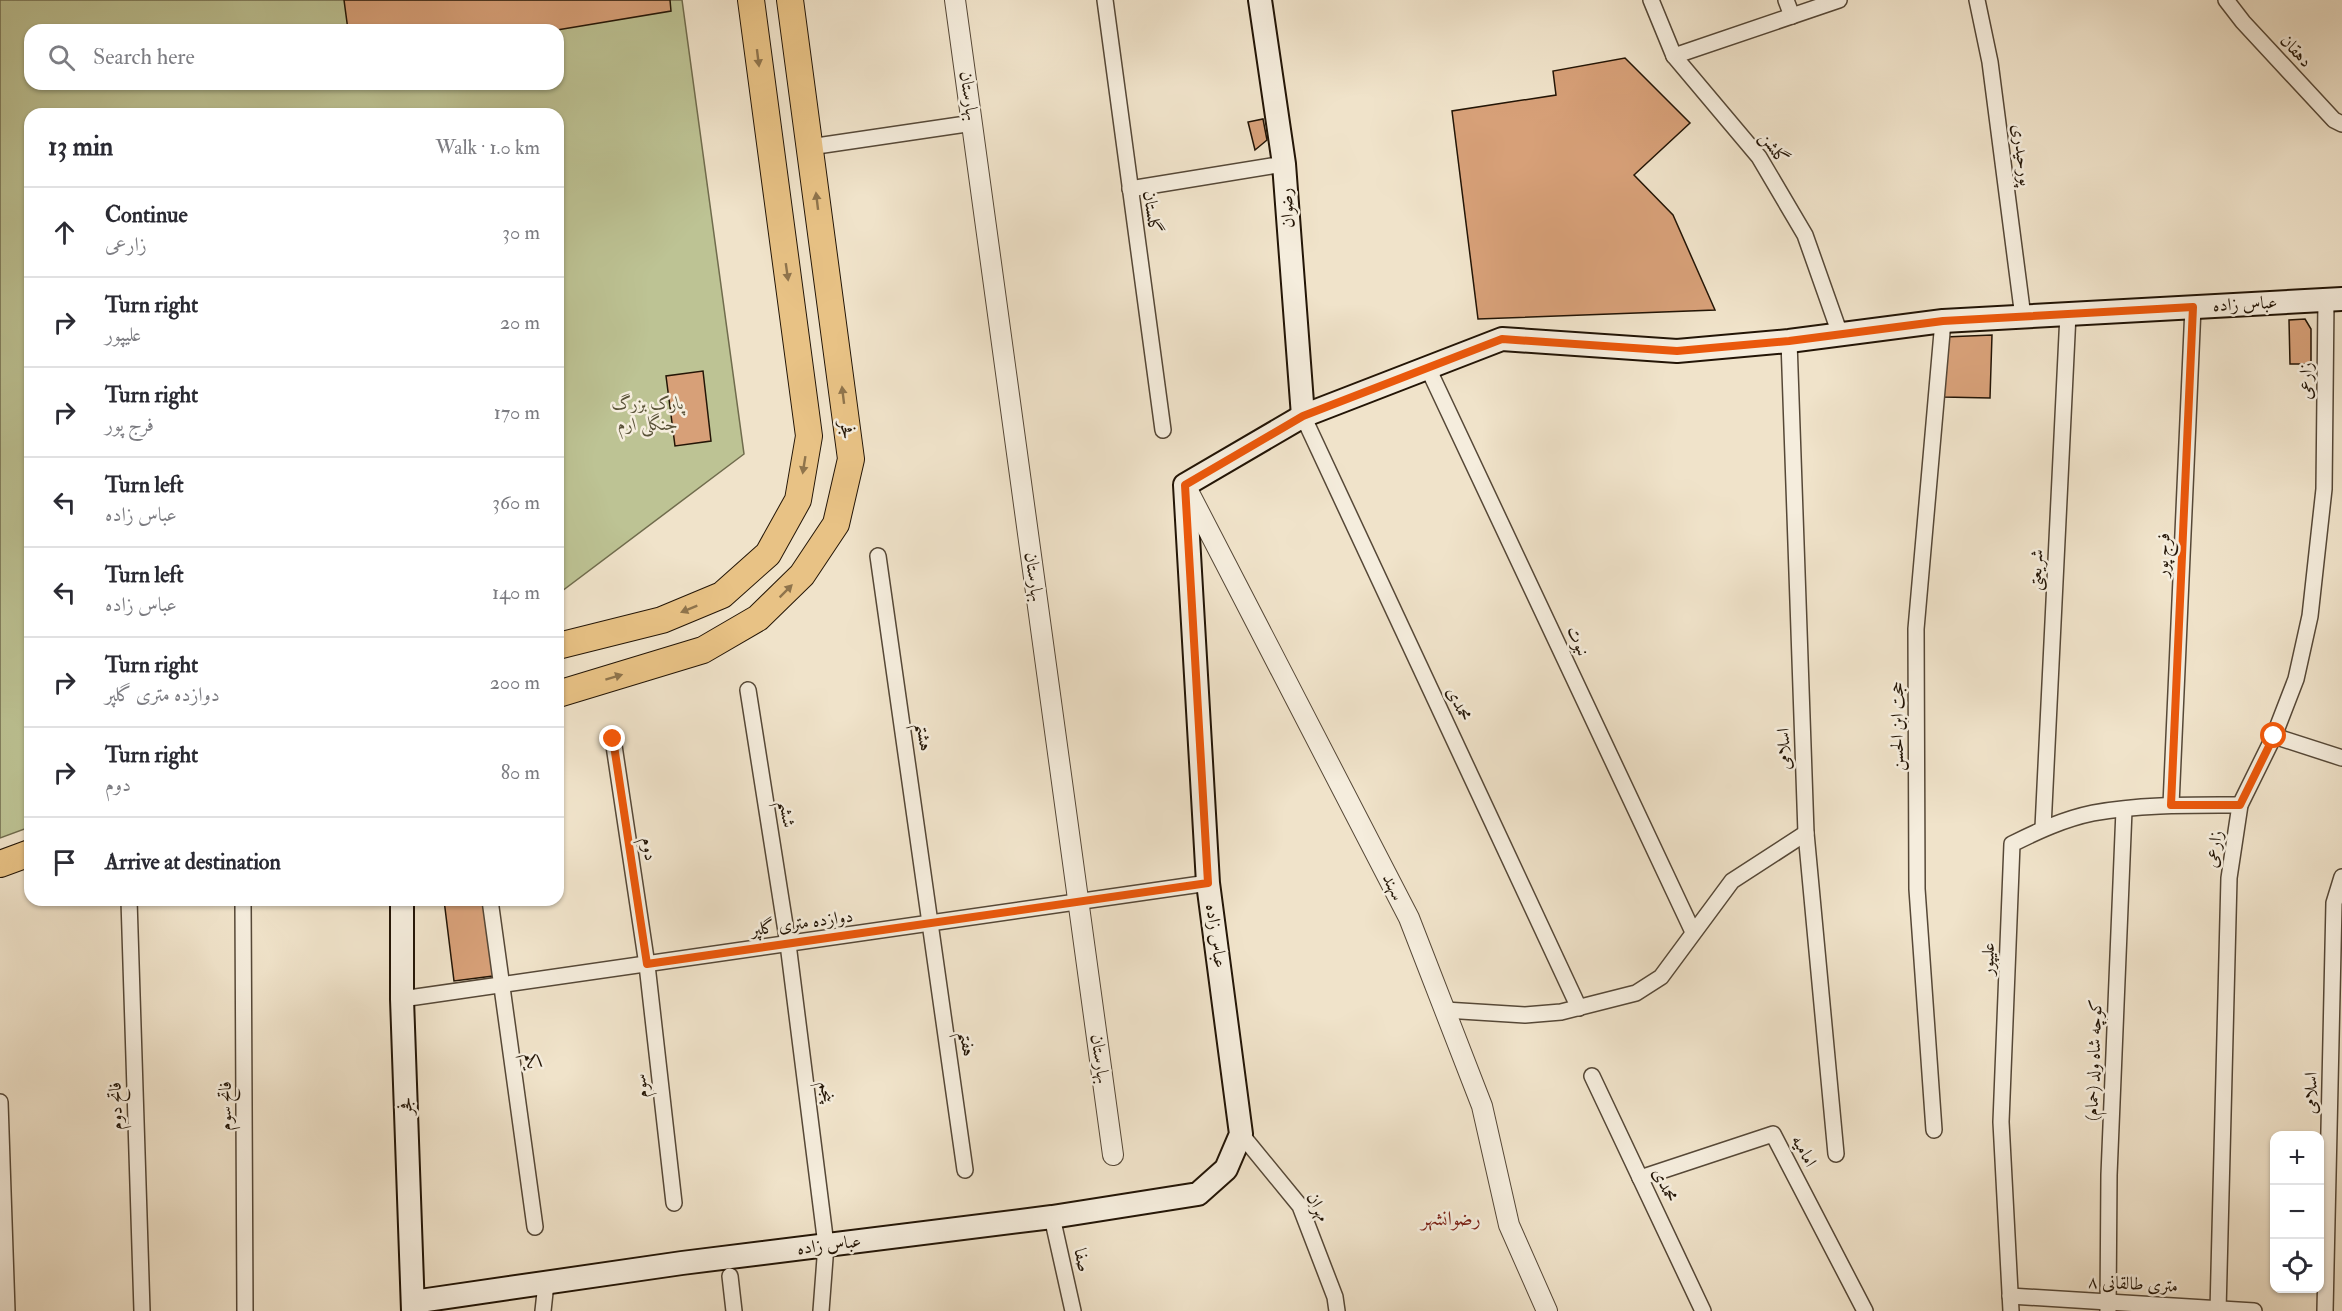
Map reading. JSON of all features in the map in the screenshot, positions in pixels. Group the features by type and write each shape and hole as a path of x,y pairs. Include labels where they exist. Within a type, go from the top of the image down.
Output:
{"main road":[{"path":"564,644 662,620 722,595 768,554 798,500 809,436 751,0"},
{"name":"فجر","path":"564,692 703,650 759,618 802,575 836,524 851,459 790,0"},
{"name":"رضوان","path":"1260,0 1284,164 1303,416"},
{"path":"771,153 810,147"},
{"name":"عباس زاده","path":"413,1307 546,1283 682,1263 1052,1217 1198,1194 1226,1169 1241,1134 1208,883 1185,485 1303,416 1427,366 1502,339 1677,351 1789,341 1943,321 2334,299"},
{"path":"0,864 24,855"},
{"name":"فجر","path":"402,906 402,999 413,1307"}],"street":[{"name":"بهارستان","path":"955,0 1113,1155"},
{"name":"گلستان","path":"1105,0 1163,430"},
{"name":"گلشن","path":"1651,0 1674,56 1760,157 1805,235 1840,334"},
{"path":"1786,0 1792,16"},
{"path":"1674,56 1839,0"},
{"name":"پورحیدری","path":"1977,0 1990,62 2023,317"},
{"name":"دهقان","path":"2226,0 2243,22 2334,120 2342,124"},
{"path":"810,147 973,123"},
{"path":"1130,189 1284,164"},
{"name":"زارعی","path":"2218,1310 2229,878 2240,805 2274,736 2296,679 2310,616 2324,489 2334,299"},
{"name":"فرج پور","path":"2171,805 2193,307"},
{"name":"شریعتی","path":"2043,828 2068,314"},
{"name":"حجت ابن الحسن","path":"1934,1130 1917,889 1916,629 1943,321"},
{"name":"اسلامی","path":"1789,341 1806,833 1836,1154"},
{"name":"نبوت","path":"1427,366 1693,932"},
{"name":"محمدی","path":"1303,416 1579,1008"},
{"name":"سهند","path":"1185,485 1409,918 1482,1106 1509,1225 1547,1311"},
{"name":"هشتم","path":"878,556 931,924"},
{"name":"ششم","path":"748,690 788,944"},
{"path":"2274,736 2342,758"},
{"name":"دوم","path":"613,739 647,964"},
{"name":"علیپور","path":"2011,1304 2001,1122 2012,844 2043,828 2093,813 2171,805 2240,805"},
{"name":"کوچه شاه ولد (حمام)","path":"2109,1306 2109,1175 2124,810"},
{"path":"1445,1010 1526,1015 1561,1012 1636,993 1661,977 1732,881 1806,833"},
{"name":"اسلامی","path":"2325,1311 2337,1085 2334,903 2342,877"},
{"name":"دوازده متری گلپر","path":"402,999 1208,883"},
{"name":"فاتح دوم","path":"129,906 142,1311"},
{"name":"فاتح سوم","path":"243,906 245,1311"},
{"name":"یکم","path":"491,906 535,1227"},
{"name":"هفتم","path":"931,924 964,1170"},
{"name":"پنجم","path":"788,944 826,1245 820,1311"},
{"name":"سوم","path":"647,964 674,1203"},
{"name":"محمدی","path":"1592,1076 1703,1311"},
{"path":"0,1102 7,1311"},
{"name":"مهران","path":"1241,1134 1300,1206 1335,1298 1337,1311"},
{"name":"امامیه","path":"1640,1178 1773,1134 1865,1311"},
{"name":"صفا","path":"1052,1217 1073,1311"},
{"path":"730,1276 734,1311"},
{"path":"543,1311 546,1283"},
{"name":"۸ متری طالقانی","path":"2011,1304 2254,1311"}],"green space":[{"name":"پارک بزرگ جنگلی ارم","path":"0,0 682,0 744,454 564,589 564,108 24,108 24,829 0,838"}],"building":[{"path":"344,0 670,0 671,11 564,29 564,24 347,24"},
{"path":"1625,58 1690,123 1634,175 1673,215 1715,310 1478,319 1452,111 1556,95 1553,71"},
{"path":"1263,119 1267,140 1255,150 1248,122"},
{"path":"2305,319 2311,329 2311,364 2290,364 2289,320"},
{"path":"1992,335 1990,398 1943,397 1945,337"},
{"path":"703,371 711,441 675,446 666,376"},
{"path":"445,906 486,906 493,976 454,981"}],"district":[{"name":"رضوانشهر","path":"1451,1218"}],"route":[{"path":"613,739 647,964 1208,883 1185,485 1303,416 1427,366 1502,339 1677,351 1789,341 1943,321 2193,307 2171,805 2240,805 2274,736"}]}
